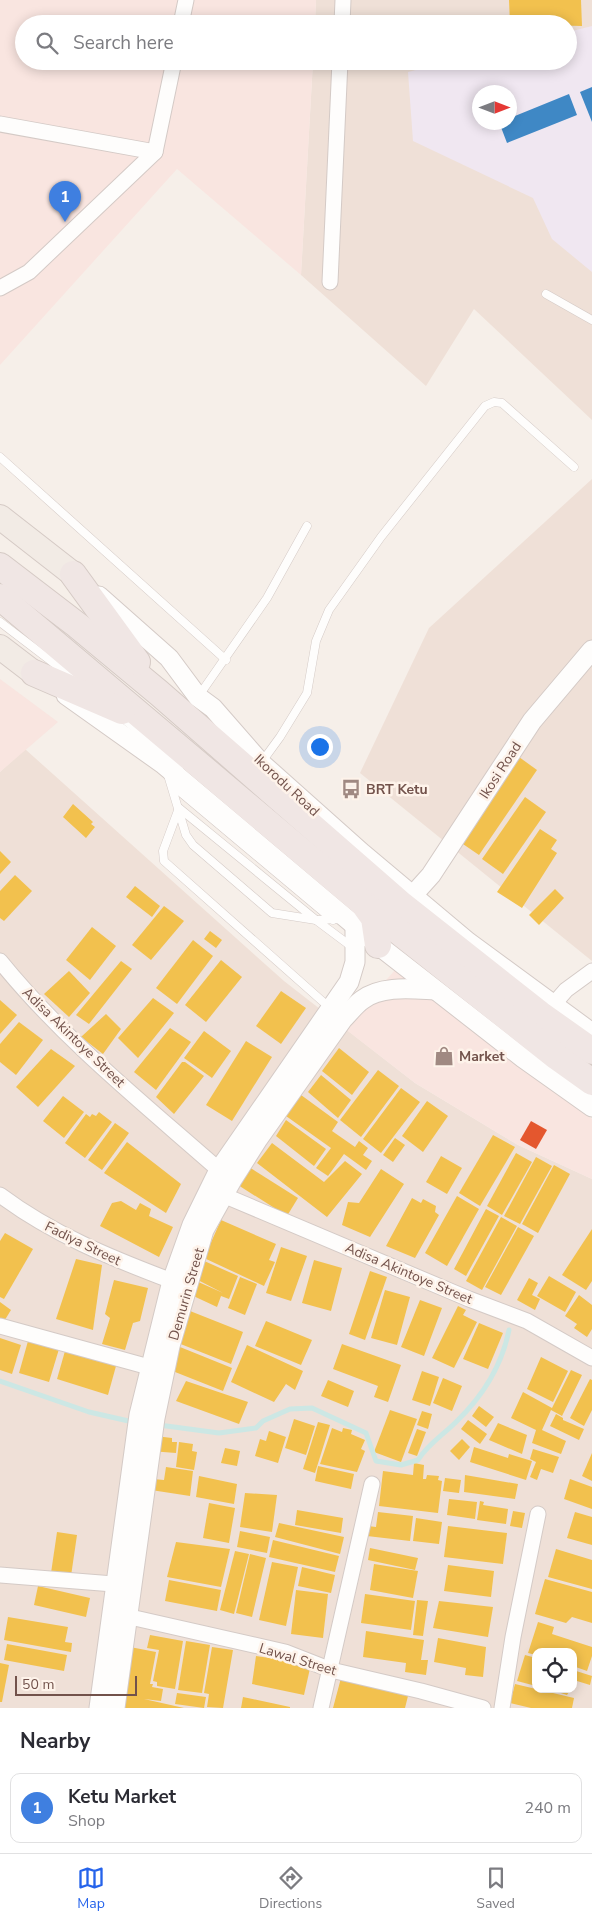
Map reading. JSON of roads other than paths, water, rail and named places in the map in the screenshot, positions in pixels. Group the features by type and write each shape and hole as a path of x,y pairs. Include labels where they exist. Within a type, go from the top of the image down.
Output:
{"highway":[{"name":"Ikorodu Road","path":"0,566 77,625 159,693 402,905 540,1014 592,1051"},
{"path":"74,574 159,693"},
{"path":"0,597 228,788 362,929 592,1082"},
{"path":"34,673 146,721"}],"main road":[{"name":"Ikorodu Road","path":"0,517 74,574"},
{"path":"0,647 34,673"}],"street":[{"path":"184,15 186,0"},
{"path":"342,0 342,15"},
{"path":"0,288 29,272 154,152 172,70"},
{"path":"330,282 340,70"},
{"path":"0,124 154,152"},
{"name":"Ikorodu Road","path":"74,574 169,658 198,697 213,708 262,763 362,853 468,942 592,1033"},
{"name":"Ikosi Road","path":"413,895 431,875 532,721 592,650"},
{"path":"34,673 163,764 435,990 523,1058 592,1107"},
{"name":"Demurin Street","path":"147,1416 204,1230 223,1195 337,1014 349,982 362,929"},
{"name":"Adisa Akintoye Street","path":"0,961 54,1022 94,1060 219,1170"},
{"path":"553,1005 566,990 592,971"},
{"name":"Demurin Street","path":"99,1708 125,1585 147,1416 149,1367 172,1281 192,1225 219,1170 337,1014 364,998 382,991 435,990"},
{"name":"Fadiya Street","path":"0,1195 22,1212 79,1243 172,1281"},
{"name":"Adisa Akintoye Street","path":"223,1195 469,1299 528,1321 592,1358"},
{"path":"0,1326 149,1367"},
{"path":"321,1708 372,1484"},
{"path":"502,1708 513,1637 538,1514"},
{"path":"0,1575 125,1585"},
{"name":"Demurin Street","path":"115,1708 120,1615"},
{"name":"Lawal Street","path":"120,1615 285,1652 331,1670 484,1708"}],"lane":[{"path":"546,294 592,320"},
{"path":"262,763 307,693 316,641 329,610 381,537 484,406 494,402 502,403 574,467"},
{"path":"0,457 226,660"},
{"path":"198,697 226,660 283,572 307,526"},
{"path":"0,558 73,613 159,693"},
{"path":"0,622 188,772"},
{"path":"163,764 173,786 186,835 193,845 272,912 362,929"},
{"path":"173,786 362,929"},
{"path":"179,808 316,920 362,929"},
{"path":"179,808 163,851 164,861 337,1014"},
{"path":"497,1026 592,1096"}],"waterway":[{"path":"159,1425 219,1433 256,1428 263,1421 290,1409 312,1408 366,1433 376,1461 401,1465 418,1460 426,1449 456,1422 474,1402 496,1368 509,1330"},
{"path":"0,1381 89,1412 133,1422"}],"place":[{"name":"Ketu Market","path":"65,222"},
{"name":"BRT Ketu","path":"351,789"},
{"name":"Market","path":"444,1056"}]}
